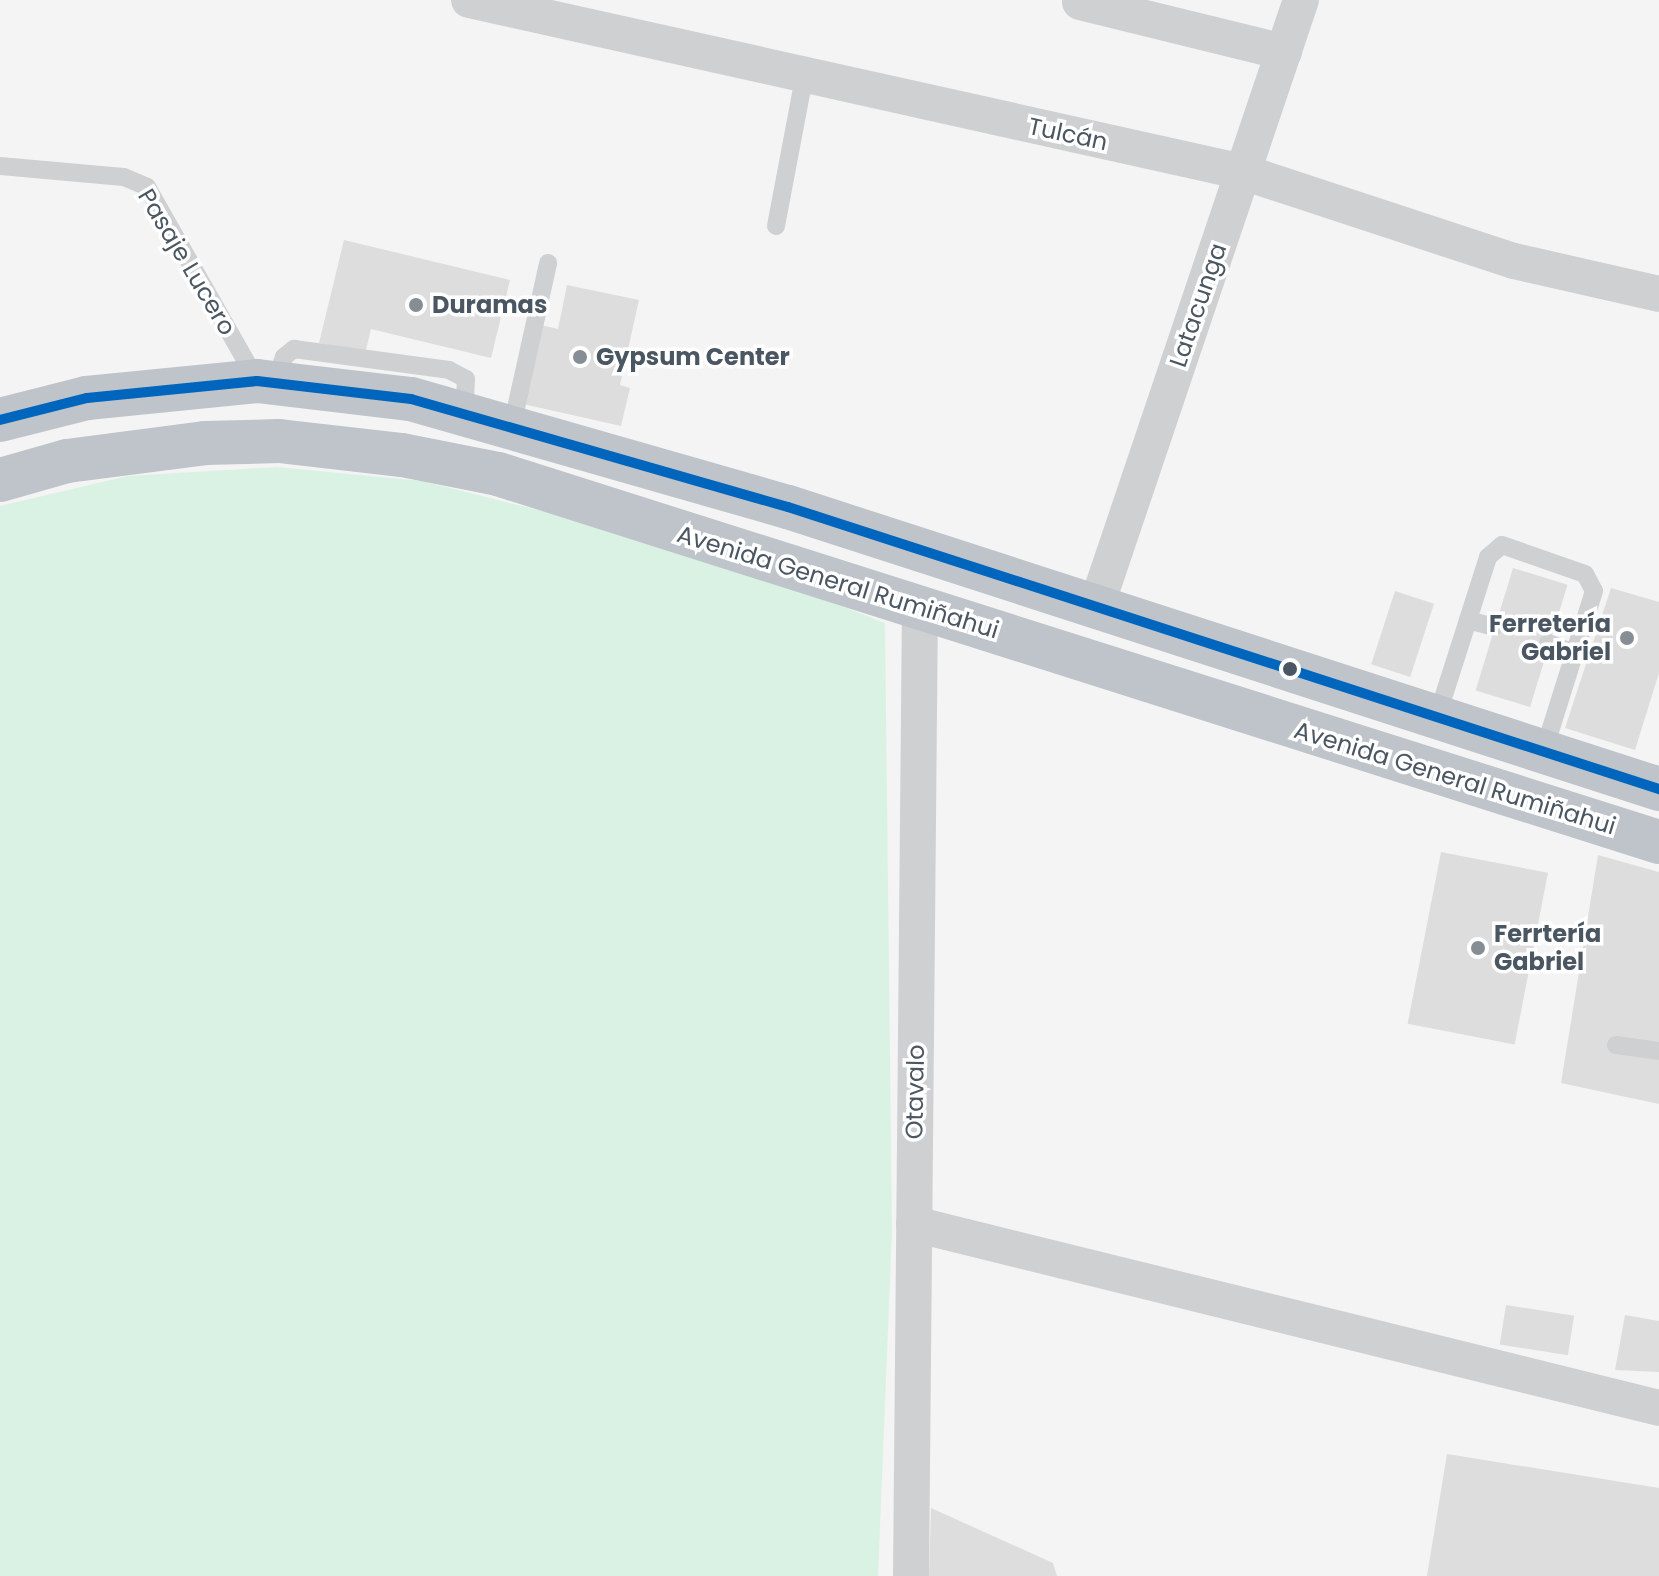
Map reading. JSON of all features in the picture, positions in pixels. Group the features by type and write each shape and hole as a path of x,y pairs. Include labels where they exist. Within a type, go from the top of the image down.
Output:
{"highway":[{"name":"Avenida General Rumiñahui","path":"0,420 87,398 266,382 411,399 788,507 1095,610 1659,789"},
{"name":"Avenida General Rumiñahui","path":"0,480 67,461 205,443 279,441 349,447 498,474 1659,842"}],"street":[{"name":"Tulcán","path":"469,0 804,78 1243,172 1514,261 1659,294"},
{"name":"Latacunga","path":"1095,610 1301,0"},
{"path":"1080,2 1284,52"},
{"name":"Otavalo","path":"911,1576 920,608"},
{"path":"914,1224 1659,1408"}],"lane":[{"path":"776,226 804,78"},
{"name":"Pasaje Lucero","path":"0,166 124,177 147,187 266,382"},
{"path":"512,426 548,263"},
{"path":"1437,717 1488,557 1502,545 1591,580 1594,591 1544,751"},
{"path":"1468,620 1494,627"},
{"path":"1548,643 1574,653"},
{"path":"1616,1045 1659,1051"}],"green space":[{"path":"277,467 422,481 574,519 792,587 885,623 892,1231 878,1576 0,1576 0,506 128,476"}],"building":[{"name":"Duramas","path":"344,240 510,280 491,358 371,329 365,354 319,343"},
{"name":"Gypsum Center","path":"567,285 639,300 620,385 630,388 621,426 523,404 541,325 558,329"},
{"path":"1513,568 1568,585 1530,707 1476,690"},
{"name":"Ferretería Gabriel","path":"1611,588 1659,602 1659,673 1635,750 1565,728"},
{"path":"1395,591 1434,604 1410,677 1371,664"},
{"name":"Ferrtería Gabriel","path":"1441,852 1548,873 1515,1045 1408,1024"},
{"path":"1598,855 1659,872 1659,1104 1561,1083"},
{"path":"1506,1305 1574,1316 1568,1355 1500,1345"},
{"path":"1625,1315 1659,1321 1659,1372 1615,1370"},
{"path":"1447,1454 1659,1488 1659,1576 1427,1576"},
{"path":"931,1508 1053,1563 1057,1576 929,1576"}],"transit line":[{"path":"0,420 87,398 257,381 411,399 788,507 1659,789"}],"place":[{"name":"Duramas","path":"416,305"},
{"name":"Gypsum Center","path":"580,357"},
{"name":"Ferretería Gabriel","path":"1627,638"},
{"name":"Ferrtería Gabriel","path":"1478,948"}]}
